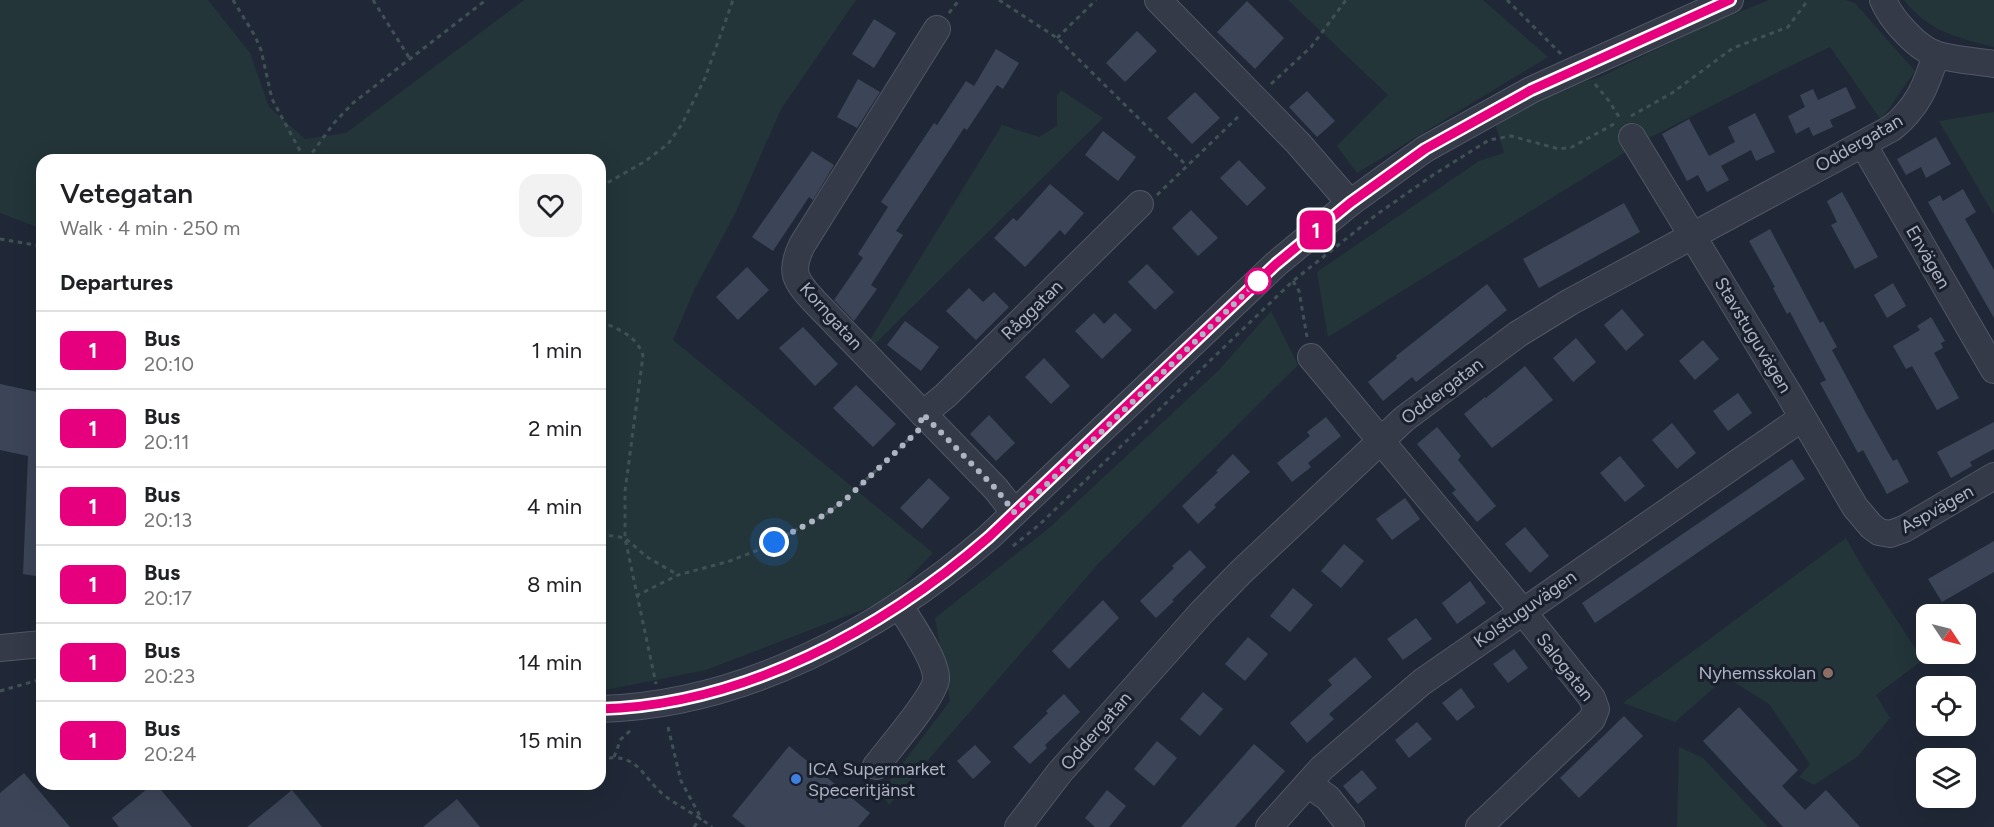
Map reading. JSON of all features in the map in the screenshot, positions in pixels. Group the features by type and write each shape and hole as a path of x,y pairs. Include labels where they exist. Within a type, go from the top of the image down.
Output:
{"street":[{"path":"1158,0 1298,143 1350,203"},
{"path":"606,709 670,703 763,677 829,646 899,605 965,558 1042,489 1276,264 1350,203 1425,149 1531,90 1730,0"},
{"path":"1883,0 1900,27 1936,55 1994,64"},
{"name":"Korngatan","path":"937,29 802,245 795,261 794,272 799,284 996,489 1014,512"},
{"name":"Oddergatan","path":"1018,827 1060,772 1202,612 1258,556 1404,419 1518,334 1570,302 1892,128 1907,116 1921,97 1936,55"},
{"name":"Stavstuguvägen","path":"1627,128 1855,507 1878,531"},
{"name":"Envägen","path":"1863,144 1994,370"},
{"name":"Råggatan","path":"923,414 945,396 1140,204"},
{"name":"Salogatan","path":"1311,357 1511,597 1592,698 1596,709 1592,719 1584,728 1479,827"},
{"name":"Kolstuguvägen","path":"1269,827 1322,768 1422,682 1802,418"},
{"name":"Aspvägen","path":"1878,531 1890,534 1905,529 1994,476"},
{"path":"876,766 918,712 933,690 936,680 934,668 899,605"},
{"path":"0,648 36,645"},
{"path":"1308,784 1328,798 1351,827"}],"path":[{"path":"233,0 261,50 272,99 303,154"},
{"path":"373,0 410,60"},
{"path":"311,154 341,115 486,0"},
{"path":"606,184 644,162 668,144 682,124 705,78 733,0"},
{"path":"999,0 1057,38 1187,166"},
{"path":"1057,38 1096,0"},
{"path":"1507,0 1564,57"},
{"path":"1009,549 1039,525 1293,281 1376,215 1432,175 1489,140 1511,136 1559,149 1572,147 1627,128 1644,110 1672,93 1733,48 1788,27 1808,0"},
{"path":"1593,82 1627,128"},
{"path":"0,239 36,245"},
{"path":"1293,281 1299,291 1311,357"},
{"path":"606,325 633,339 641,347 643,356 625,491 624,538 659,694"},
{"path":"636,596 678,575 739,557 790,534 826,514 846,499 918,431 923,414"},
{"path":"606,535 624,538 647,557 678,575"},
{"path":"0,691 36,681"},
{"path":"614,757 621,739 639,725"},
{"path":"668,727 681,781 701,818"},
{"path":"606,758 614,757 634,763 664,795 712,827"},
{"path":"694,827 701,818"}],"shaded area":[{"path":"0,0 208,0 250,53 269,107 305,139 346,133 524,0 856,0 781,109 734,216 695,288 673,340 933,553 888,600 706,670 606,690 606,154 36,154 36,227 0,213"},
{"path":"1288,0 1483,0 1548,57 1357,173 1337,146 1388,95"},
{"path":"1769,0 1845,0 1855,3 1915,71 1881,120 1830,47 1645,140 1328,337 1317,272 1479,161 1504,153 1495,123 1567,87 1600,77 1707,25"},
{"path":"1904,0 1994,0 1994,47 1944,32 1913,11"},
{"path":"1061,90 1103,118 875,344 870,340 1002,125 1039,137 1057,126 1057,96"},
{"path":"1994,112 1994,215 1939,121"},
{"path":"1271,311 1298,365 1098,564 889,805 881,792 950,701 935,618 1049,528 1219,370"},
{"path":"1846,538 1916,649 1918,664 1876,695 1890,718 1857,757 1814,785 1799,777 1810,764 1769,704 1726,677 1675,722 1623,703"},
{"path":"1679,747 1703,758 1768,827 1677,827"}],"building":[{"path":"1247,1 1284,38 1255,69 1217,32"},
{"path":"874,19 896,33 874,68 852,54"},
{"path":"1137,31 1157,51 1125,82 1106,63"},
{"path":"996,49 1019,63 1003,89 997,85 967,130 964,128 896,231 903,235 871,285 877,289 854,321 834,300 863,258 858,254 888,207 881,202 934,123 937,125 966,81 974,86"},
{"path":"858,79 880,92 857,128 837,117"},
{"path":"1846,87 1856,108 1830,120 1833,127 1813,136 1809,127 1796,134 1788,116 1805,107 1800,95 1813,89 1818,100"},
{"path":"1307,91 1335,121 1317,137 1289,107"},
{"path":"1195,92 1220,118 1192,144 1167,118"},
{"path":"1755,113 1775,152 1756,161 1751,150 1721,166 1729,180 1707,192 1698,175 1687,181 1662,134 1689,119 1709,156 1735,142 1728,127"},
{"path":"1103,131 1136,157 1118,181 1085,155"},
{"path":"1936,137 1951,164 1926,178 1921,167 1906,175 1897,159"},
{"path":"812,151 834,165 813,200 809,197 773,251 752,237"},
{"path":"1239,160 1266,188 1247,206 1220,178"},
{"path":"1050,184 1084,213 1065,235 1060,230 1025,267 994,238 1013,218 1017,221"},
{"path":"1963,189 1976,212 1965,219 1994,270 1994,318 1928,202 1940,195 1943,201"},
{"path":"1842,192 1878,257 1855,269 1831,225 1837,222 1827,201"},
{"path":"1624,203 1640,232 1539,288 1523,259"},
{"path":"1191,210 1218,238 1198,256 1172,228"},
{"path":"1770,229 1820,323 1823,321 1837,347 1832,350 1866,413 1893,461 1897,459 1909,482 1887,494 1863,450 1858,453 1820,383 1826,380 1790,312 1787,314 1773,288 1775,287 1749,241"},
{"path":"1147,264 1174,292 1155,310 1128,282"},
{"path":"747,267 769,290 738,320 716,297"},
{"path":"1893,283 1906,306 1887,318 1874,295"},
{"path":"1487,284 1507,310 1416,382 1412,377 1383,401 1368,382 1397,358 1396,356"},
{"path":"969,288 983,302 994,292 1009,307 976,340 946,311"},
{"path":"1622,309 1644,335 1626,351 1604,325"},
{"path":"1094,313 1104,324 1115,313 1132,330 1102,359 1075,331"},
{"path":"1931,317 1945,341 1941,343 1943,348 1934,353 1959,398 1937,410 1912,366 1906,369 1893,346 1920,330 1917,326"},
{"path":"905,321 939,347 921,371 887,345"},
{"path":"803,327 838,364 815,386 779,348"},
{"path":"1576,338 1596,362 1573,382 1553,358"},
{"path":"1703,340 1719,359 1695,380 1679,361"},
{"path":"1044,358 1070,386 1051,404 1025,377"},
{"path":"1525,366 1553,400 1492,448 1464,414"},
{"path":"0,384 36,392 36,576 23,574 28,456 0,450"},
{"path":"856,385 896,424 873,447 833,408"},
{"path":"1738,393 1752,413 1728,431 1713,411"},
{"path":"989,415 1015,443 996,461 970,434"},
{"path":"1326,417 1341,436 1308,463 1311,467 1292,482 1277,463 1310,436 1307,432"},
{"path":"1994,422 1994,449 1970,462 1972,466 1951,478 1937,452"},
{"path":"1672,423 1696,453 1677,469 1652,440"},
{"path":"1437,427 1461,456 1458,460 1496,506 1477,522 1452,493 1456,490 1417,444"},
{"path":"1233,454 1250,472 1214,505 1216,507 1198,524 1182,506 1218,472 1216,471"},
{"path":"1620,456 1645,486 1625,502 1600,473"},
{"path":"1792,459 1805,479 1595,623 1582,603"},
{"path":"929,478 950,498 922,529 900,508"},
{"path":"1405,498 1420,519 1392,540 1376,519"},
{"path":"1525,527 1549,556 1530,573 1505,544"},
{"path":"1994,541 1994,572 1942,602 1928,579"},
{"path":"1344,544 1364,561 1341,588 1321,571"},
{"path":"1190,550 1206,567 1156,618 1140,601"},
{"path":"1470,581 1486,603 1457,624 1442,603"},
{"path":"1293,588 1313,605 1290,632 1270,616"},
{"path":"1103,600 1119,618 1069,669 1052,651"},
{"path":"1416,618 1432,639 1403,660 1387,639"},
{"path":"1248,637 1268,654 1245,681 1225,664"},
{"path":"1514,649 1528,668 1508,683 1493,664"},
{"path":"1355,657 1372,677 1329,714 1334,719 1307,743 1290,723 1332,685 1328,680"},
{"path":"1461,688 1475,707 1457,721 1442,703"},
{"path":"1203,692 1223,709 1200,736 1180,719"},
{"path":"1064,694 1080,712 1045,745 1047,748 1030,764 1013,747"},
{"path":"1739,707 1798,770 1782,786 1805,810 1826,790 1860,827 1783,827 1703,741"},
{"path":"1624,716 1643,736 1579,798 1560,778"},
{"path":"1417,722 1432,739 1409,758 1395,740"},
{"path":"1157,741 1177,758 1154,786 1134,769"},
{"path":"1254,744 1285,771 1235,827 1181,827"},
{"path":"975,745 991,762 973,779 957,761"},
{"name":"ICA Supermarket Speceritjänst","path":"789,746 870,813 858,827 746,827 732,816"},
{"path":"1362,770 1377,788 1358,804 1343,786"},
{"path":"24,773 36,790 38,790 70,827 0,827 0,793"},
{"path":"146,790 161,790 192,827 119,827 112,818"},
{"path":"292,790 322,827 247,827"},
{"path":"1107,790 1126,806 1109,827 1095,827 1085,818"},
{"path":"457,799 480,827 423,827"}],"bus line":[{"name":"1","path":"606,709 670,703 763,677 829,646 899,605 965,558 989,537 1276,264 1350,203 1425,149 1531,90 1730,0"}],"place":[{"name":"Nyhemsskolan","path":"1828,673"},
{"name":"ICA Supermarket Speceritjänst","path":"796,779"}],"route":[{"path":"774,542 826,514 846,499 918,431 923,414 996,489 1014,512 1042,489 1258,281"}]}
